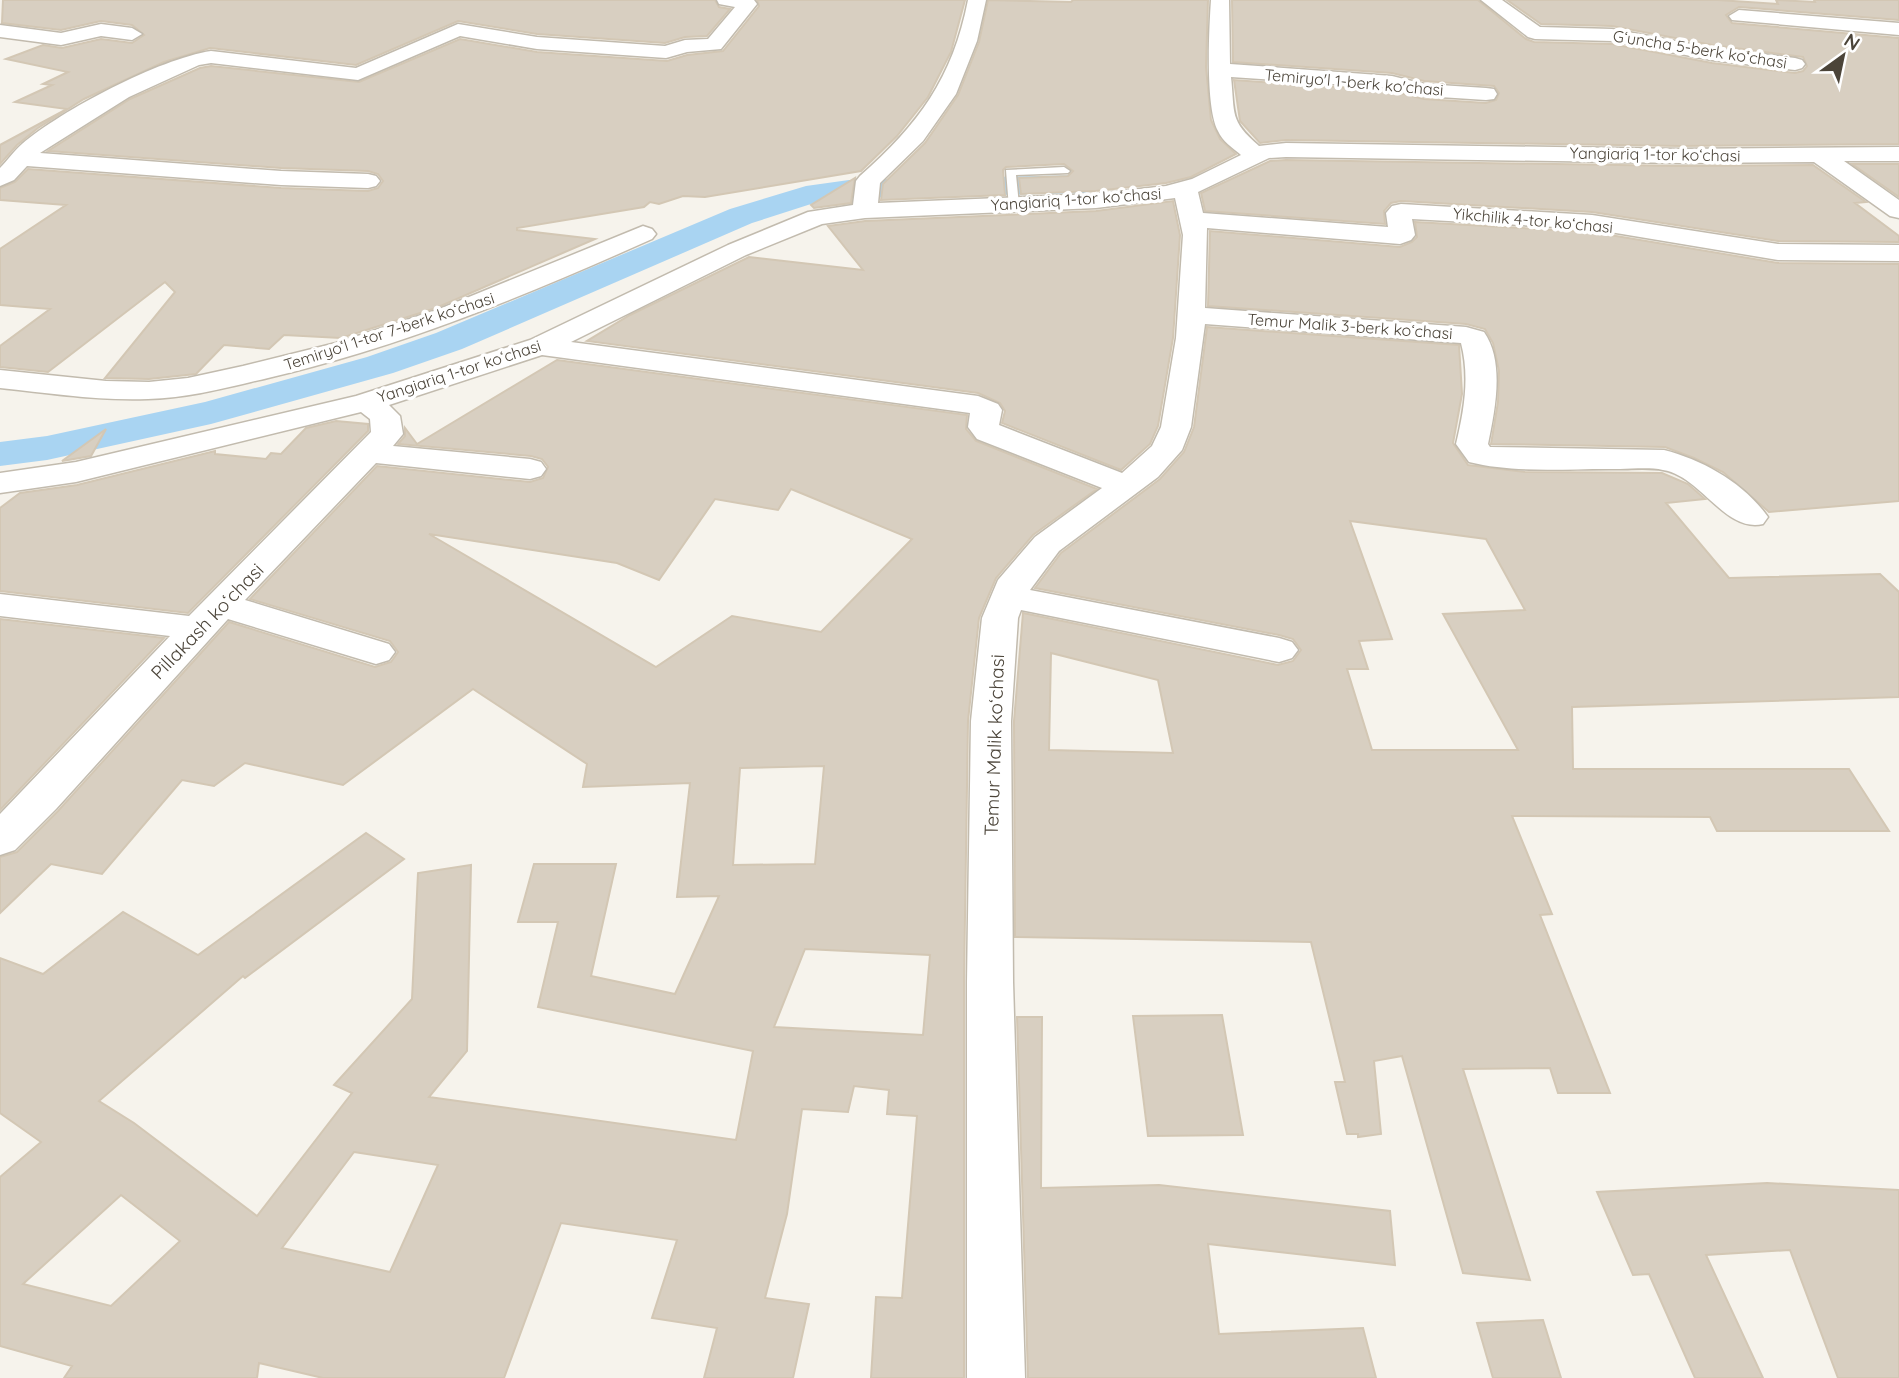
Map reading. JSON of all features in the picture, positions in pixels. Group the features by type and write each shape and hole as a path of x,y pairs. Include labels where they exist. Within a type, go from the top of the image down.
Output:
{"street":[{"path":"0,179 14,170 19,159 42,141 106,102 198,57 358,74 458,30 537,43 666,52 685,46 714,45 747,6 746,3 726,0"},
{"path":"866,198 887,165 938,107 964,48 977,0"},
{"path":"1220,0 1218,41 1224,119 1230,132 1253,154"},
{"name":"Gʻuncha 5-berk koʻchasi","path":"1490,0 1530,32 1541,35 1612,35 1712,54 1795,64"},
{"path":"1738,16 1899,29"},
{"path":"0,31 61,39 101,30 132,34"},
{"name":"Temiryoʼl 1-berk koʼchasi","path":"1222,70 1392,82 1424,90 1486,93"},
{"name":"Yangiariq 1-tor koʻchasi","path":"0,483 76,472 238,426 366,401 540,346 793,225 866,198 1012,199 1189,205 1253,154 1286,149 1899,154"},
{"path":"1819,155 1899,211"},
{"path":"19,159 74,160 309,180 368,181"},
{"name":"Yikchilik 4-tor koʻchasi","path":"1189,205 1400,236 1398,212 1401,211 1592,222 1778,252 1899,253"},
{"name":"Temur Malik koʻchasi","path":"996,1378 990,982 991,721 1000,618 1016,580 1047,544 1147,470 1166,450 1176,427 1192,315 1196,235 1189,205"},
{"name":"Temiryoʻl 1-tor 7-berk koʻchasi","path":"0,379 107,389 169,390 201,386 287,365 437,318 564,270 643,234"},
{"name":"Temur Malik 3-berk koʻchasi","path":"1192,315 1466,335 1474,338 1480,371 1482,402 1472,444 1480,454 1505,458 1664,460 1679,463 1698,472 1751,517"},
{"path":"540,346 978,405 987,410 983,427 988,432 1126,486"},
{"path":"201,386 238,426"},
{"name":"Pillakash koʻchasi","path":"0,839 41,799 210,616 387,434 385,416 366,401"},
{"path":"368,453 530,469"},
{"path":"1009,597 1279,650"},
{"path":"0,605 210,616 376,652"}],"lane":[{"path":"1012,199 1009,173 1064,171"}],"building":[{"path":"3,0 715,0 719,7 730,9 707,36 685,37 665,43 537,34 458,21 356,65 210,48 164,62 84,99 38,128 17,145 0,164 0,145 67,109 15,102 52,85 43,84 68,72 6,59 43,45 62,48 101,39 132,43 144,35 132,25 101,21 61,30 2,23"},
{"path":"757,0 965,0 951,52 928,97 897,136 861,171 705,197 683,196 659,204 650,202 644,207 517,228 595,239 436,308 341,338 284,335 269,349 224,345 196,374 149,379 105,378 175,292 165,282 48,372 0,367 0,346 50,309 0,305 0,249 66,205 0,200 0,188 15,182 28,169 281,188 368,191 378,188 383,181 378,174 368,171 281,168 48,151 130,99 200,68 211,66 359,82 460,39 537,52 667,61 687,55 723,51 759,6"},
{"path":"988,0 1208,0 1206,67 1211,120 1220,139 1236,154 1191,177 1166,183 1096,191 1021,194 1019,178 1068,176 1073,171 1064,164 1006,167 1003,170 1005,195 881,200 883,184 925,143 958,95 979,42"},
{"path":"1232,0 1478,0 1526,39 1534,42 1612,44 1712,63 1795,73 1803,71 1807,66 1803,57 1712,45 1612,26 1541,24 1507,0 1718,0 1778,4 1776,0 1899,0 1899,20 1739,7 1726,15 1732,23 1899,38 1899,144 1681,146 1286,140 1260,143 1240,121 1234,80 1392,91 1424,99 1486,103 1496,100 1499,93 1494,86 1424,81 1392,73 1233,62"},
{"path":"1270,161 1681,166 1813,165 1866,202 1855,203 1899,236 1899,242 1778,241 1592,212 1401,201 1391,203 1384,211 1385,224 1205,211 1201,193"},
{"path":"1852,164 1899,164 1899,197"},
{"path":"855,178 851,203 814,208 811,205"},
{"path":"1173,201 1180,235 1173,338 1158,426 1150,444 1121,470 1002,423 1005,411 1000,403 978,393 587,341 630,315 749,257 863,270 828,226 865,221 1096,211"},
{"path":"1415,222 1592,232 1778,263 1899,264 1899,501 1769,512 1723,472 1665,447 1491,444 1498,402 1499,371 1493,343 1485,329 1466,324 1208,306 1210,231 1400,247 1417,237"},
{"path":"1207,327 1459,345 1462,394 1453,443 1468,465 1525,472 1662,473 1688,484 1705,499 1666,503 1729,578 1880,574 1899,592 1899,697 1572,707 1573,769 1849,769 1889,831 1717,831 1710,817 1512,816 1552,914 1540,915 1610,1093 1558,1093 1550,1068 1463,1069 1530,1280 1463,1273 1402,1056 1374,1061 1381,1134 1358,1137 1358,1134 1347,1134 1335,1082 1345,1082 1311,942 1015,937 1014,721 1023,613 1278,665 1293,661 1301,650 1293,639 1279,635 1035,588 1061,553 1160,479 1184,452 1194,427","holes":["1350,521 1486,539 1525,610 1443,614 1518,750 1372,750 1347,669 1368,669 1359,641 1392,639","1051,653 1158,680 1173,753 1049,750"]},
{"path":"557,360 967,415 966,429 976,441 1097,489 1033,535 996,578 979,618 968,721 964,982 964,1378 871,1378 876,1297 902,1298 917,1116 887,1114 889,1090 854,1086 848,1112 802,1109 787,1214 765,1298 809,1304 793,1378 704,1378 717,1328 652,1318 677,1240 561,1223 504,1378 323,1378 259,1363 257,1378 64,1378 72,1366 0,1346 0,1177 41,1142 0,1113 0,958 43,974 123,912 198,955 366,833 404,859 245,978 243,976 99,1101 134,1123 257,1216 352,1093 334,1085 412,999 418,873 471,865 467,1051 429,1097 736,1140 753,1051 538,1007 558,922 518,922 534,864 616,864 591,976 675,994 719,896 677,897 690,783 583,787 587,764 473,689 343,785 245,763 214,786 182,780 102,874 51,864 0,913 0,857 17,852 58,811 229,622 375,667 391,662 398,652 390,641 250,599 377,466 530,482 543,478 548,467 542,459 531,456 398,444 405,436 405,428 417,444","holes":["791,489 912,539 821,632 732,616 656,667 429,534 617,563 659,580 715,499 778,510","824,766 815,864 733,865 740,768","805,949 930,955 923,1035 774,1027","354,1152 438,1165 390,1272 282,1248","121,1195 180,1241 111,1306 23,1284"]},
{"path":"336,421 368,424 368,431 188,613 0,591 0,508 20,493 77,485 215,451 215,454 266,459 271,453 281,454 306,428"},
{"path":"106,429 91,456 62,461"},
{"path":"0,619 164,638 0,810"},
{"path":"1222,1015 1243,1135 1148,1136 1133,1016"},
{"path":"1017,1017 1042,1017 1041,1188 1159,1185 1390,1211 1395,1265 1208,1244 1219,1334 1363,1328 1376,1378 1028,1378"},
{"path":"1767,1183 1899,1190 1899,1378 1838,1378 1790,1250 1706,1255 1763,1378 1695,1378 1649,1274 1633,1275 1597,1192"},
{"path":"1543,1320 1561,1378 1493,1378 1477,1323"}],"waterway":[{"path":"0,454 47,448 211,412 380,365 449,341 741,216 806,195 849,189 1086,184"}]}
